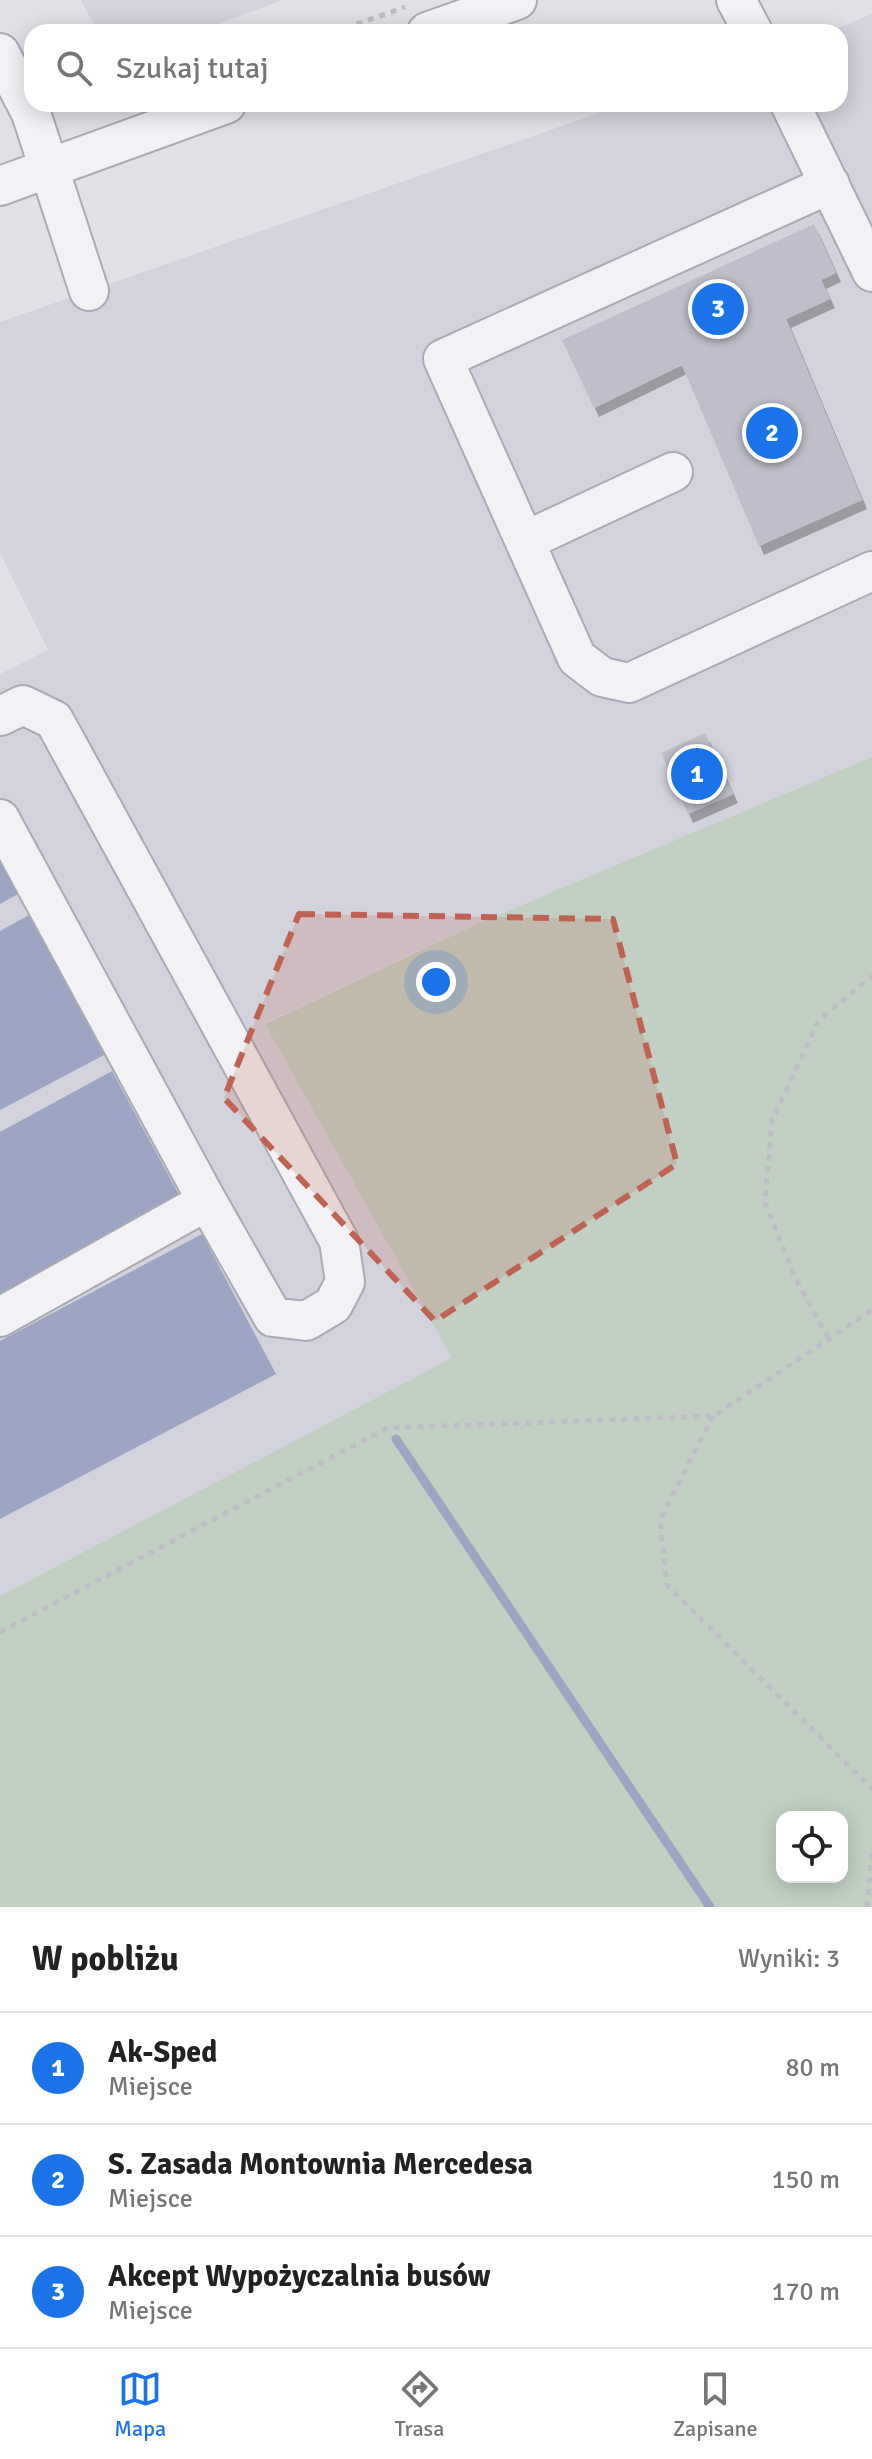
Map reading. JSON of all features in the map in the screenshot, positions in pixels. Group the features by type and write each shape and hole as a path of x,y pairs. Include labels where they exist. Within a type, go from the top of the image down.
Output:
{"street":[{"path":"736,0 749,24"},
{"path":"418,19 508,1"},
{"path":"0,53 24,99"},
{"path":"30,112 89,291"},
{"path":"0,186 204,112"},
{"path":"794,112 872,272"},
{"path":"830,184 443,359 577,658 602,677 629,683 872,571"},
{"path":"525,541 673,472"},
{"path":"0,716 23,705 54,720 339,1241 345,1282 333,1305 306,1321 273,1317 0,819"},
{"path":"0,1317 207,1201"}],"path":[{"path":"386,24 418,19"},
{"path":"828,1338 795,1277 765,1203 772,1120 819,1020 872,976"},
{"path":"872,1310 714,1416 660,1520 667,1585 872,1789"},
{"path":"0,1632 387,1428 714,1416"},
{"path":"867,1907 872,1852"}],"highlighted area":[{"path":"299,914 613,919 677,1164 435,1321 224,1098"}],"shaded area":[{"path":"81,0 283,0 218,24 94,24"},
{"path":"872,14 872,757 479,923 265,1023 453,1358 0,1596 0,674 48,650 0,553 0,322 602,112 848,112 848,24"}],"green space":[{"path":"872,757 872,1907 0,1907 0,1596 452,1358 265,1024 479,923"}],"water":[{"path":"0,855 20,893 0,904"},
{"path":"29,915 104,1055 0,1110 0,931"},
{"path":"112,1071 185,1206 0,1306 0,1132"},
{"path":"202,1234 276,1374 0,1519 0,1341"}],"building":[{"path":"814,224 836,273 821,280 830,299 786,319 862,500 759,546 682,365 594,408 562,340"},
{"path":"705,733 733,794 688,814 661,753"}],"waterway":[{"path":"396,1439 710,1907"}],"place":[{"name":"Akcept Wypożyczalnia busów","path":"718,309"},
{"name":"S. Zasada Montownia Mercedesa","path":"772,433"},
{"name":"Ak-Sped","path":"697,774"}]}
